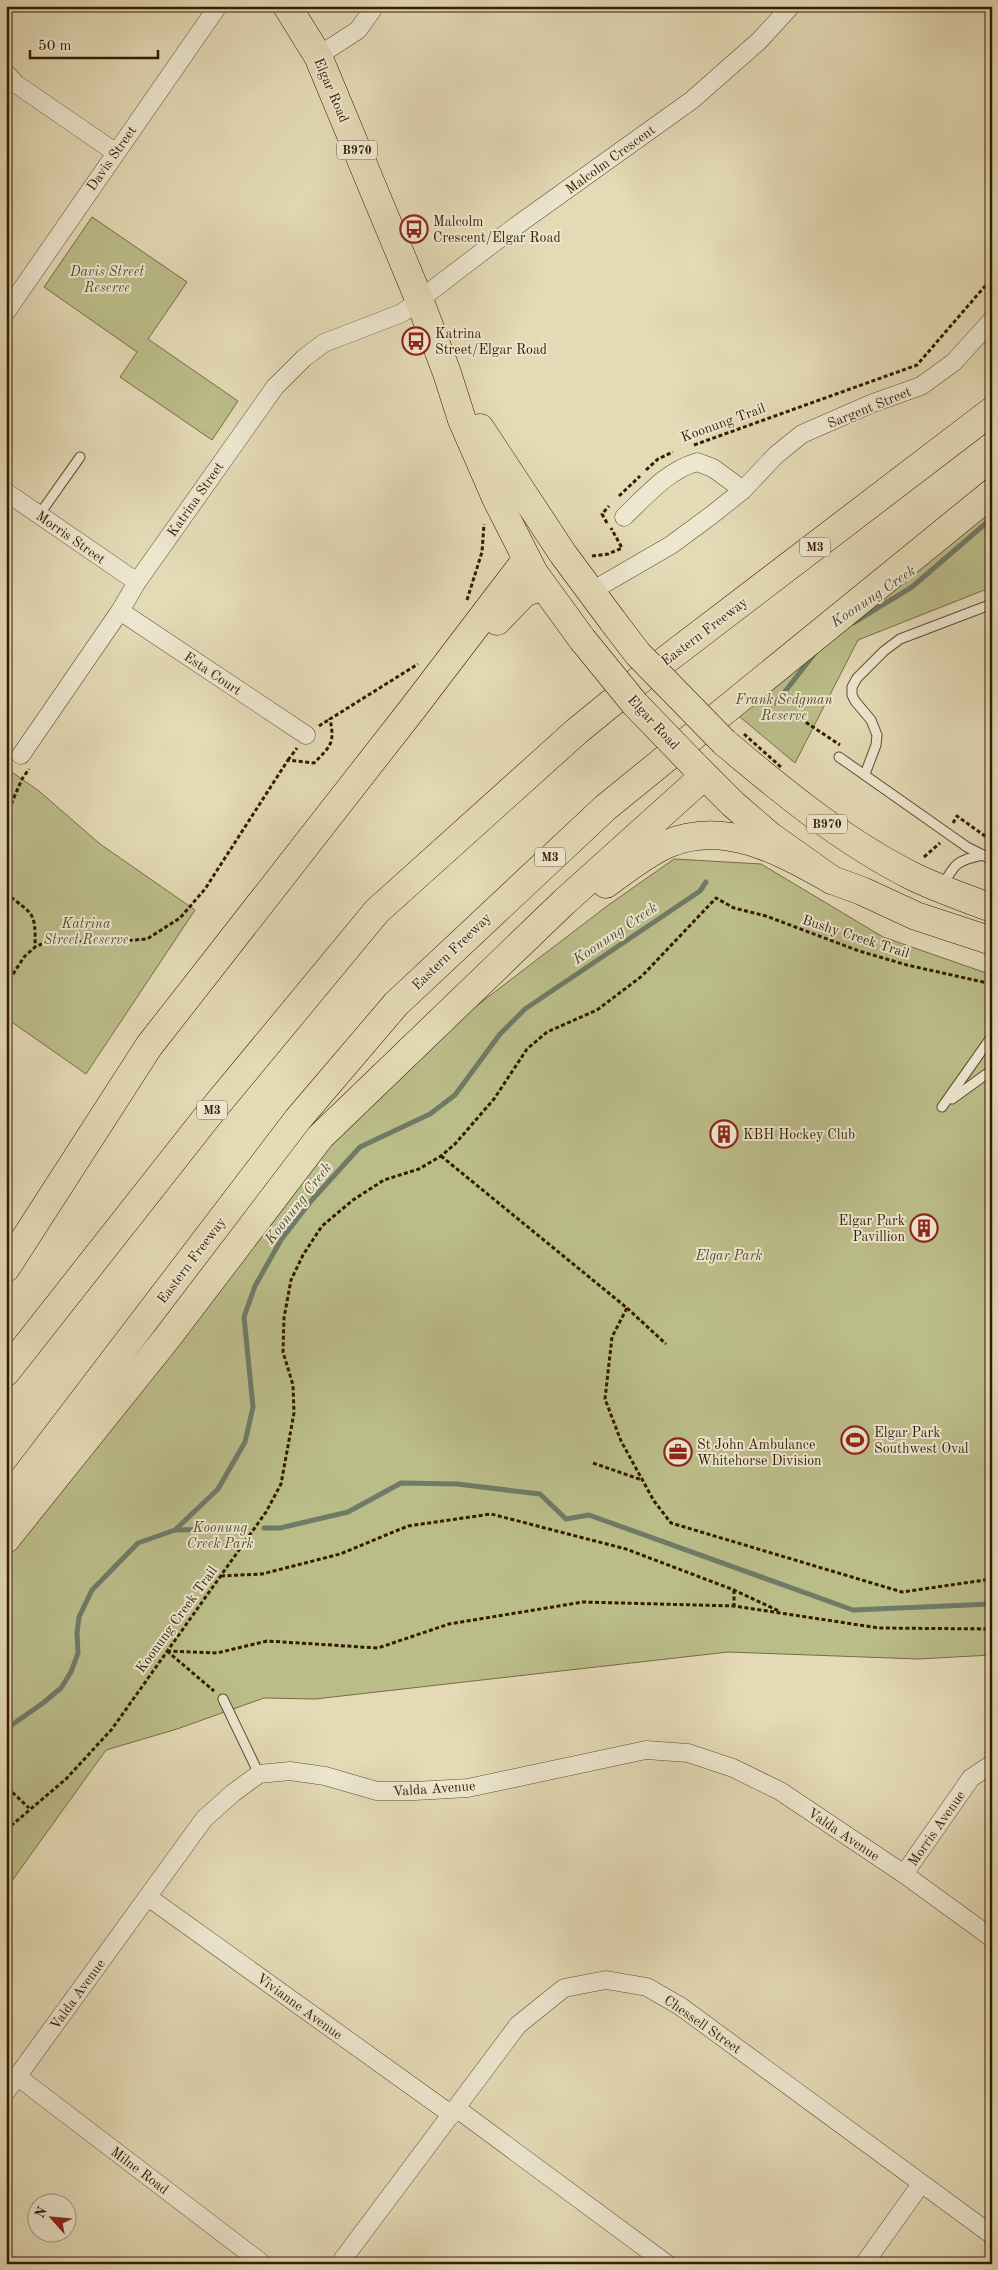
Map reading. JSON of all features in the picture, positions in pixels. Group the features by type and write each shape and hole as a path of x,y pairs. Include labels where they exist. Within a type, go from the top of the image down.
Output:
{"main road":[{"name":"Elgar Road","path":"287,6 318,56 419,299 472,443 526,560 543,587 582,639 635,704 705,758 774,785 837,831 912,876 940,890 992,908"},
{"name":"Elgar Road","path":"447,373 486,437 590,592 638,654 687,706 705,758 733,804 770,836 832,880 862,891 916,916 992,941"},
{"name":"Eastern Freeway","path":"6,1372 210,1113 377,911 585,725 637,682 992,411"},
{"name":"Eastern Freeway","path":"6,1502 298,1119 396,1004 605,808 992,493"},
{"path":"6,1268 149,1046 414,707 526,560"},
{"path":"414,707 516,601 529,590 543,587 590,592"},
{"path":"6,1539 168,1338 320,1137 534,933 564,902 696,784 705,758"},
{"path":"534,933 650,854 685,838 723,836 760,843 778,850 832,880"},
{"path":"940,890 947,908 953,913 992,929"}],"street":[{"name":"Davis Street","path":"6,312 115,152 218,6"},
{"path":"318,56 358,30 375,6"},
{"name":"Malcolm Crescent","path":"419,299 516,226 692,100 759,41 791,6"},
{"path":"6,73 16,84 115,152"},
{"name":"Katrina Street","path":"21,755 120,611 137,582 262,403 289,371 324,343 402,312 419,299"},
{"name":"Sargent Street","path":"590,592 671,545 742,490 776,455 802,434 873,403 921,386 954,362 992,320"},
{"path":"624,517 668,476 681,467 697,462 713,468 742,490"},
{"name":"Morris Street","path":"6,492 137,582"},
{"name":"Esta Court","path":"120,611 306,735"},
{"name":"Valda Avenue","path":"6,2092 204,1819 233,1792 260,1774 290,1771 325,1776 377,1791 415,1791 468,1788 646,1750 688,1753 734,1768 780,1791 904,1874 992,1938"},
{"name":"Morris Avenue","path":"904,1874 971,1778 992,1764"},
{"name":"Vivianne Avenue","path":"148,1897 454,2111 667,2264"},
{"name":"Chessell Street","path":"342,2264 343,2259 518,2025 564,1988 606,1980 647,1987 680,2006 992,2235"},
{"name":"Milne Road","path":"18,2077 263,2264"},
{"path":"864,2264 922,2184"}],"lane":[{"path":"39,515 80,456"},
{"path":"865,774 878,736 871,720 855,701 852,694 852,687 857,678 884,651 900,639 992,604"},
{"path":"839,757 992,861"},
{"path":"940,890 952,867 968,858 983,855"},
{"path":"992,1036 942,1107 992,1070"},
{"path":"223,1699 260,1774"}],"path":[{"name":"Koonung Trail","path":"686,447 917,365 992,278"},
{"name":"Koonung Trail","path":"563,554 577,545 584,553 591,556 608,554 622,548 602,514 631,482 658,459 677,450"},
{"path":"795,715 858,758 854,767"},
{"path":"6,816 22,779 29,771 28,765 21,755"},
{"path":"782,768 790,773"},
{"path":"916,852 924,857 940,842 958,816 992,840"},
{"path":"6,893 32,912 36,926 35,947"},
{"name":"Bushy Creek Trail","path":"716,898 734,908 766,916 859,952 992,984"},
{"name":"Koonung Creek Trail","path":"6,1830 29,1808 66,1778 112,1728 266,1512 281,1484 294,1413 293,1385 283,1352 284,1318 291,1280 303,1255 322,1226 353,1200 384,1180 419,1169 441,1156 455,1144 494,1099 527,1049 547,1032 597,1010 642,976 716,898"},
{"path":"441,1156 627,1308 666,1344"},
{"path":"627,1308 612,1337 605,1399 622,1441 654,1501 671,1523 902,1592 992,1579"},
{"path":"593,1463 643,1480"},
{"path":"220,1576 262,1574 340,1554 408,1526 491,1514 626,1548 734,1590 782,1612"},
{"path":"734,1590 734,1606"},
{"path":"167,1651 216,1652 267,1641 378,1648 449,1624 583,1602 734,1606 879,1628 992,1629"},
{"path":"167,1651 223,1699"},
{"path":"6,1791 12,1793 29,1808"}],"green space":[{"name":"Davis Street Reserve","path":"92,217 187,282 148,339 238,401 212,440 120,377 137,352 44,287"},
{"name":"Frank Sedgman Reserve","path":"992,487 992,587 858,640 795,763 728,707"},
{"name":"Katrina Street Reserve","path":"6,768 39,791 100,844 195,910 86,1074 6,1018"},
{"path":"674,859 761,864 883,937 992,975 992,1655 918,1659 728,1652 315,1699 264,1698 177,1729 106,1750 6,1889 6,1522 253,1216 428,1043 607,906"}],"waterway":[{"name":"Koonung Creek","path":"853,623 912,587 992,518"},
{"name":"Koonung Creek","path":"776,703 815,653"},
{"name":"Koonung Creek","path":"6,1729 61,1688 71,1672 78,1653 77,1633 79,1617 92,1590 138,1543 175,1530 218,1489 245,1442 253,1407 244,1317 255,1286 281,1240 311,1201 360,1147 430,1114 455,1095 500,1034 525,1009 700,891 706,882"},
{"path":"264,1528 280,1528 348,1512 401,1483 457,1484 540,1494 566,1519 589,1515 853,1610 992,1604"},
{"path":"176,1530 245,1529"}],"place":[{"name":"Malcolm Crescent/Elgar Road","path":"414,229"},
{"name":"Katrina Street/Elgar Road","path":"416,341"},
{"name":"KBH Hockey Club","path":"724,1134"},
{"name":"Elgar Park Pavillion","path":"924,1228"},
{"name":"Elgar Park Southwest Oval","path":"855,1440"},
{"name":"St John Ambulance Whitehorse Division","path":"678,1452"}],"park label":[{"name":"Elgar Park","path":"729,1255"},
{"name":"Koonung Creek Park","path":"220,1535"}]}
